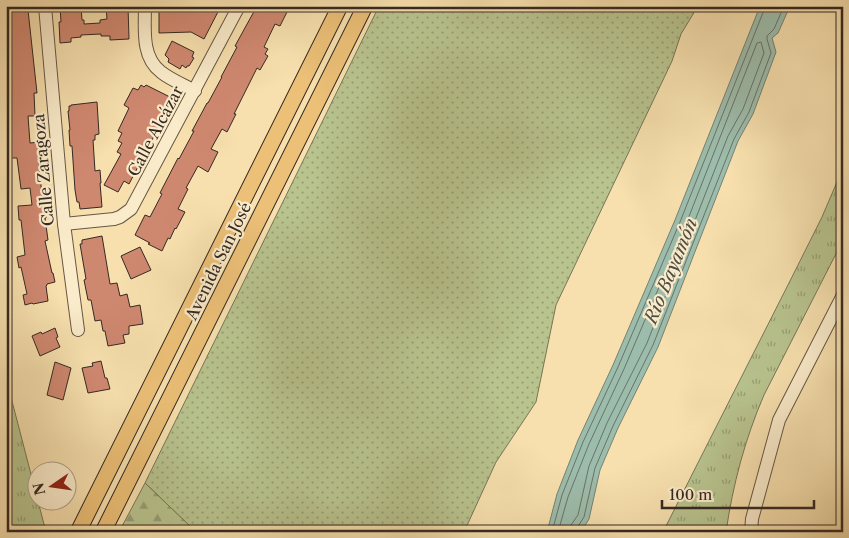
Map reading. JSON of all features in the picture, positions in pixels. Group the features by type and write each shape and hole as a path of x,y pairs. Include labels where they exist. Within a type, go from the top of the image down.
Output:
{"main road":[{"name":"Avenida San José","path":"78,532 340,6"},
{"name":"Avenida San José","path":"103,532 364,6"}],"street":[{"name":"Calle Zaragoza","path":"45,6 64,224 78,330"},
{"path":"145,6 146,46 151,61 162,73 195,91"},
{"name":"Calle Alcázar","path":"64,224 114,219 131,209 240,6"},
{"path":"751,532 752,519 779,420 843,295"}],"green space":[{"path":"379,6 698,6 681,34 672,61 556,305 536,402 496,462 464,532 196,532 145,483"},
{"path":"843,168 843,240 757,412 740,462 726,532 663,532 822,217"},
{"path":"6,378 28,463 28,510 40,510 46,532 6,532"},
{"path":"145,483 192,528 196,532 119,532"}],"water":[{"name":"Río Bayamón","path":"760,6 790,6 778,33 772,38 776,52 753,114 738,141 658,347 618,428 600,470 589,519 581,532 547,532 557,494 578,440 613,365 675,220"}],"building":[{"path":"6,6 27,6 28,10 37,93 34,93 35,116 28,116 30,143 40,142 41,156 38,157 48,240 45,241 55,282 46,286 48,301 25,305 23,295 27,294 17,257 25,255 18,206 32,205 30,188 21,189 17,158 11,158 10,138 6,138 6,126 8,126 6,102 8,102 6,88"},
{"path":"60,6 81,6 84,24 100,23 100,20 107,19 106,6 128,6 129,39 110,40 110,36 101,36 101,34 81,35 81,37 71,38 71,42 60,43"},
{"path":"159,6 221,6 204,39 191,32 159,33"},
{"path":"257,6 290,6 280,26 275,24 264,47 268,49 265,54 268,56 260,70 257,68 227,132 222,129 211,149 218,152 208,172 198,166 186,188 188,189 178,209 185,212 162,251 135,235 145,215 150,217 162,194 160,193 162,189 194,131 192,131 222,77 237,47 235,46"},
{"path":"172,41 194,52 192,57 194,58 186,68 182,65 180,69 168,62 169,59 165,55"},
{"path":"141,85 144,87 146,85 176,100 168,114 166,113 129,184 124,181 118,192 104,185 121,154 117,152 122,143 118,141 122,133 118,131 129,108 124,105 133,88 138,90"},
{"path":"97,102 99,134 95,135 95,140 93,140 95,171 100,170 102,207 80,209 75,190 68,111 71,105"},
{"path":"102,236 110,284 117,283 120,296 127,294 130,307 140,305 143,324 129,326 129,334 123,335 125,343 108,346 101,320 95,321 91,300 88,300 80,244 82,244 82,240"},
{"path":"140,247 151,270 131,279 121,256"},
{"path":"55,328 58,337 56,338 60,347 40,356 32,336"},
{"path":"101,361 110,389 88,393 82,368 93,366 92,363"},
{"path":"55,362 71,368 63,400 47,395"}]}
